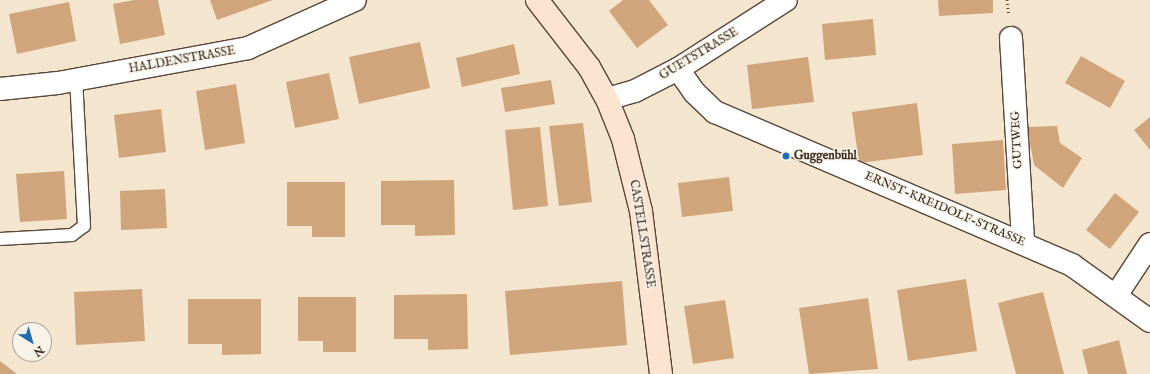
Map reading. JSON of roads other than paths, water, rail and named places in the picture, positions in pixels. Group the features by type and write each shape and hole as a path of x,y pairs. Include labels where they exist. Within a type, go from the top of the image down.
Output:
{"street":[{"name":"HALDENSTRASSE","path":"0,89 76,80 248,48 355,0"},
{"name":"CASTELLSTRASSE","path":"537,0 589,67 607,99 631,167 641,211 659,374"},
{"name":"GUETSTRASSE","path":"607,99 635,92 678,69 786,0"},
{"name":"GUTWEG","path":"1010,38 1023,242"},
{"name":"ERNST-KREIDOLF-STRASSE","path":"678,69 695,93 715,112 1072,264 1117,294 1150,321"},
{"path":"1117,294 1150,244"}],"lane":[{"path":"0,239 72,235 84,226 76,80"}],"place":[{"name":"Guggenbühl","path":"786,156"}]}
